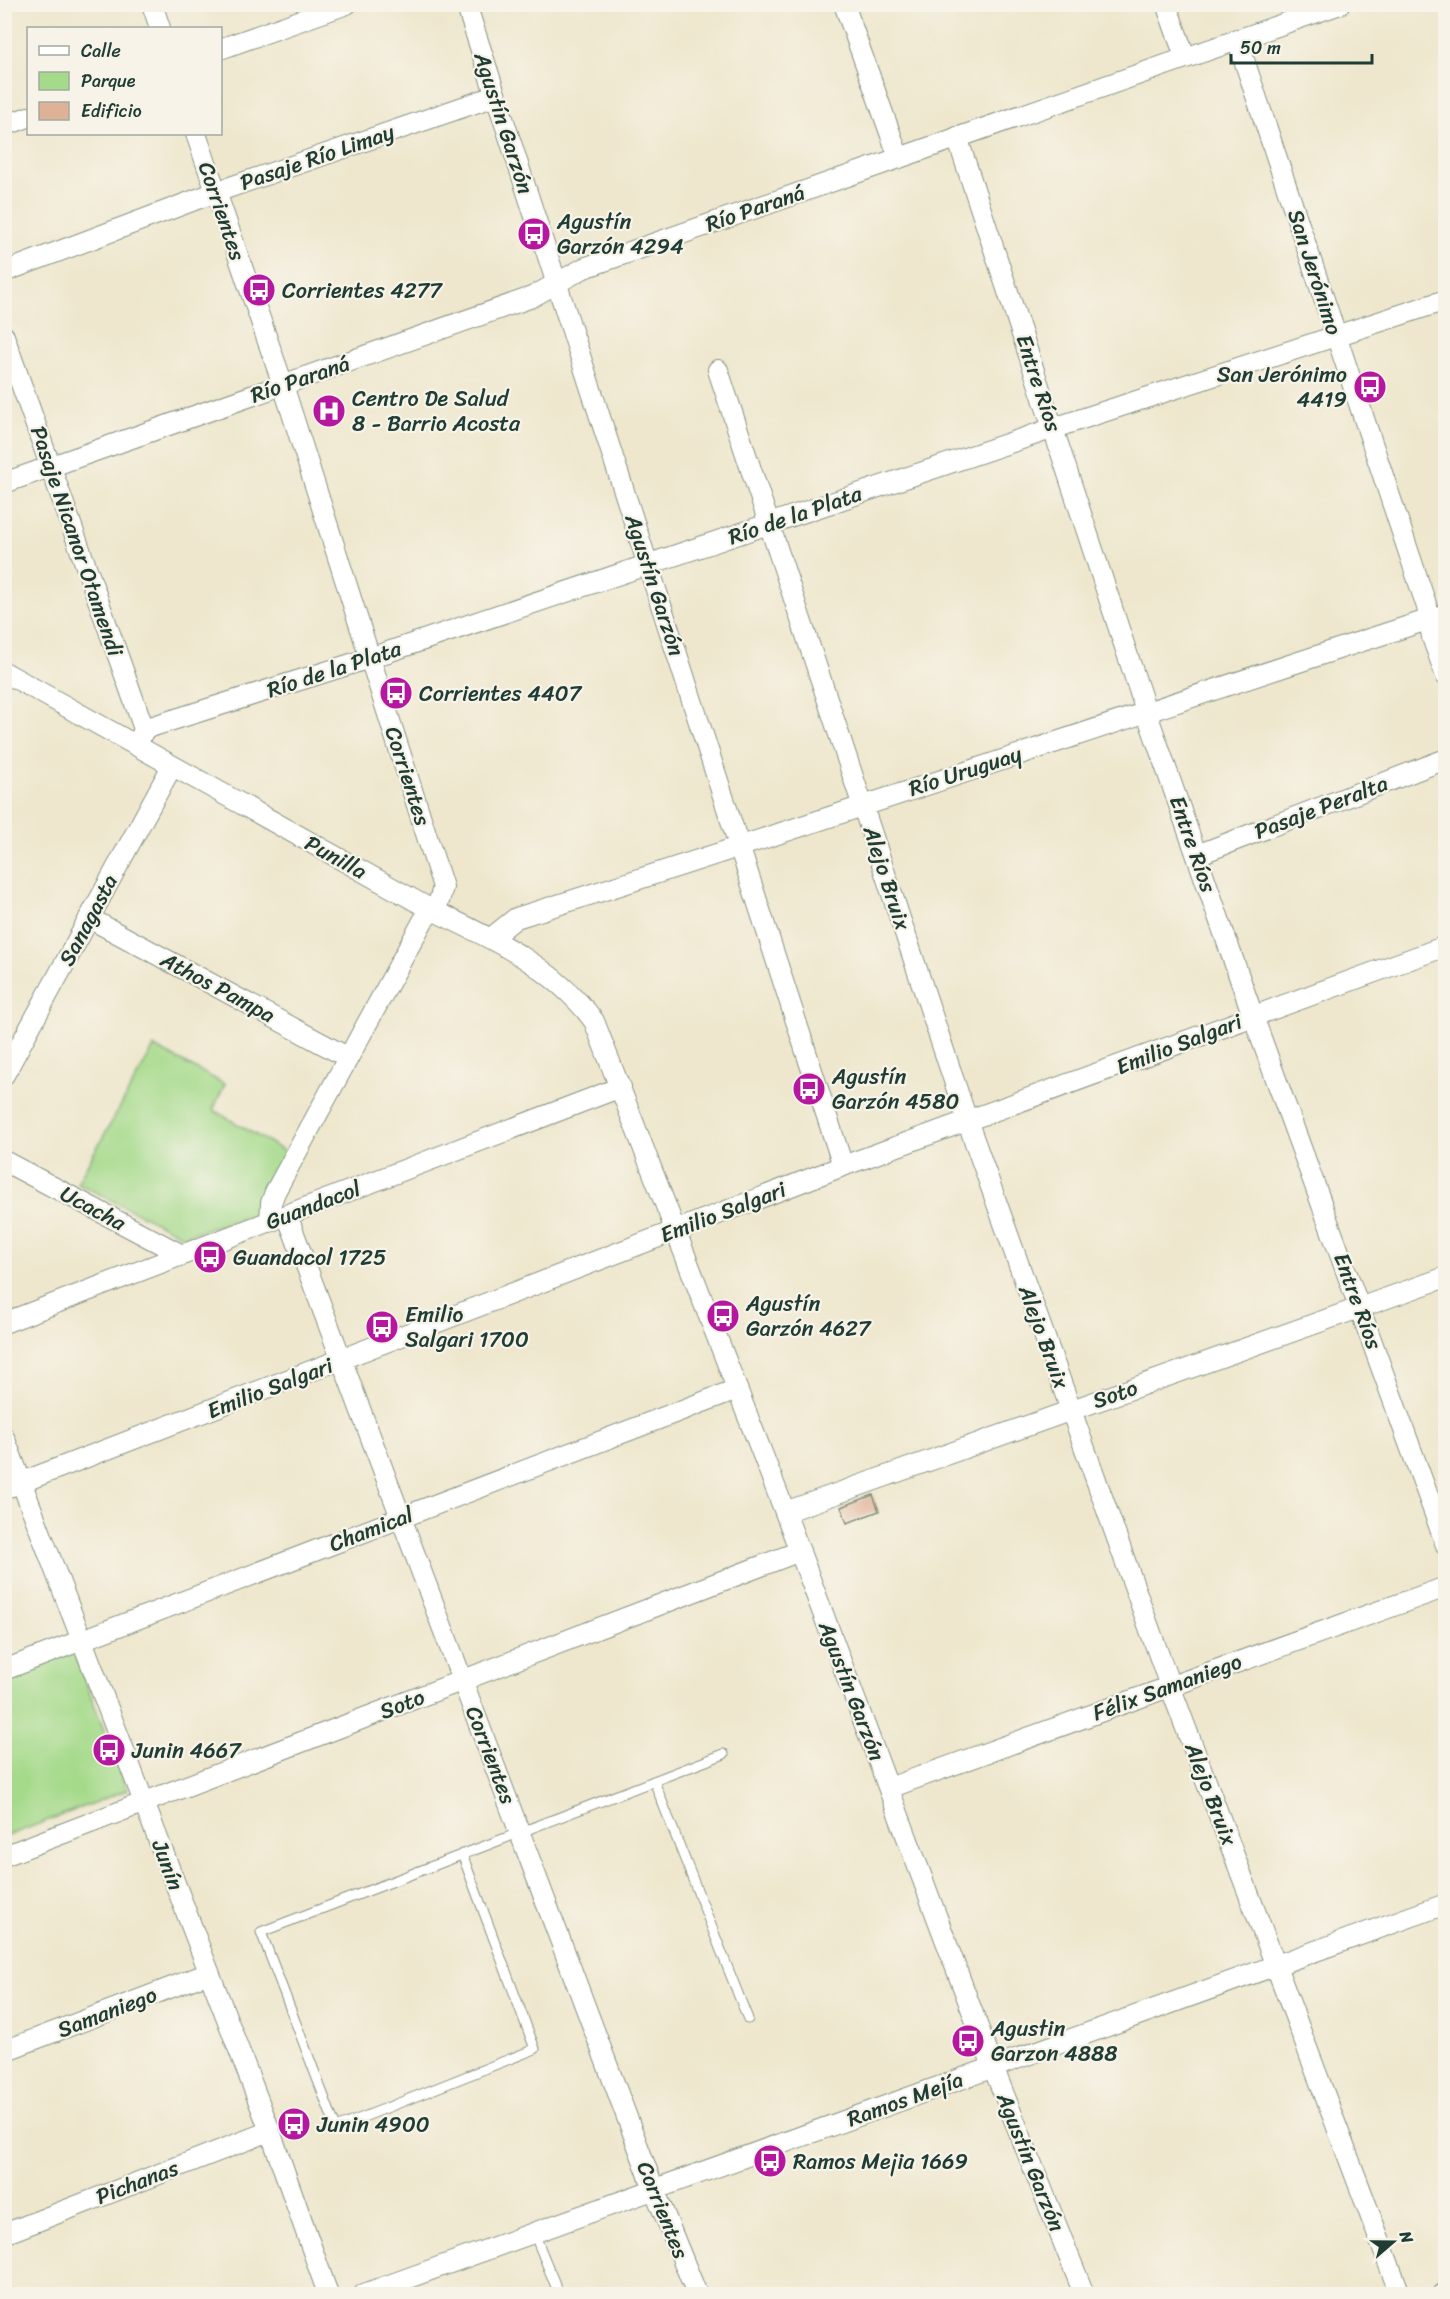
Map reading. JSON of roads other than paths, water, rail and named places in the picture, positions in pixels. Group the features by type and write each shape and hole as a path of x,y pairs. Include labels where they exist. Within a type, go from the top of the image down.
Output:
{"street":[{"path":"152,4 160,27"},
{"path":"222,48 348,4"},
{"name":"Agustín Garzón","path":"466,4 843,1166"},
{"path":"844,4 898,158"},
{"path":"1166,4 1185,57"},
{"name":"Río Paraná","path":"4,483 532,297 584,268 1340,4"},
{"name":"San Jerónimo","path":"1237,39 1337,337 1438,617 1432,638 1446,676"},
{"name":"Pasaje Río Limay","path":"4,272 216,192 495,96"},
{"path":"4,126 27,117"},
{"name":"Corrientes","path":"196,135 283,385 443,887 439,901 423,921 347,1057 271,1203 342,1360 654,2189 697,2295"},
{"name":"Entre Ríos","path":"957,137 1146,711 1253,1016 1446,1545"},
{"name":"Río de la Plata","path":"140,737 770,523 1446,300"},
{"name":"Pasaje Nicanor Otamendi","path":"4,336 51,467 140,737"},
{"name":"Alejo Bruix","path":"718,370 968,1123 1170,1686 1400,2295"},
{"name":"Río Uruguay","path":"491,938 516,918 740,848 1146,711 1438,617"},
{"name":"Punilla","path":"4,672 140,737 172,766 432,910 491,938 564,985 594,1021 621,1087"},
{"name":"Pasaje Peralta","path":"1197,855 1446,759"},
{"name":"Sanagasta","path":"4,1075 172,766"},
{"name":"Athos Pampa","path":"88,918 347,1057"},
{"name":"Emilio Salgari","path":"13,1486 843,1166 968,1123 1446,946"},
{"name":"Agustín Garzón","path":"621,1087 800,1551 993,2067 1084,2295"},
{"name":"Guandacol","path":"4,1323 621,1087"},
{"name":"Ucacha","path":"4,1161 182,1255"},
{"name":"Soto","path":"785,1512 1446,1277"},
{"name":"Chamical","path":"4,1670 737,1389"},
{"name":"Junín","path":"4,1437 13,1486 82,1640 270,2131 328,2295"},
{"name":"Soto","path":"4,1856 800,1551"},
{"name":"Félix Samaniego","path":"889,1788 1446,1587"},
{"name":"Ramos Mejía","path":"364,2295 1446,1904"},
{"name":"Samaniego","path":"4,2051 209,1973"},
{"name":"Pichanas","path":"4,2234 270,2131"}],"lane":[{"path":"462,1854 535,2049 336,2128 261,1932 462,1854 724,1754"},
{"path":"654,1781 748,2019"},
{"path":"534,2233 559,2295"}],"place":[{"name":"Agustín Garzón 4294","path":"534,234"},
{"name":"Corrientes 4277","path":"259,290"},
{"name":"San Jerónimo 4419","path":"1370,387"},
{"name":"Centro De Salud 8 - Barrio Acosta","path":"329,411"},
{"name":"Corrientes 4407","path":"396,693"},
{"name":"Agustín Garzón 4580","path":"809,1089"},
{"name":"Guandacol 1725","path":"210,1257"},
{"name":"Agustín Garzón 4627","path":"723,1316"},
{"name":"Emilio Salgari 1700","path":"382,1327"},
{"name":"Junin 4667","path":"109,1750"},
{"name":"Agustin Garzon 4888","path":"968,2041"},
{"name":"Junin 4900","path":"294,2124"},
{"name":"Ramos Mejia 1669","path":"770,2161"}]}
